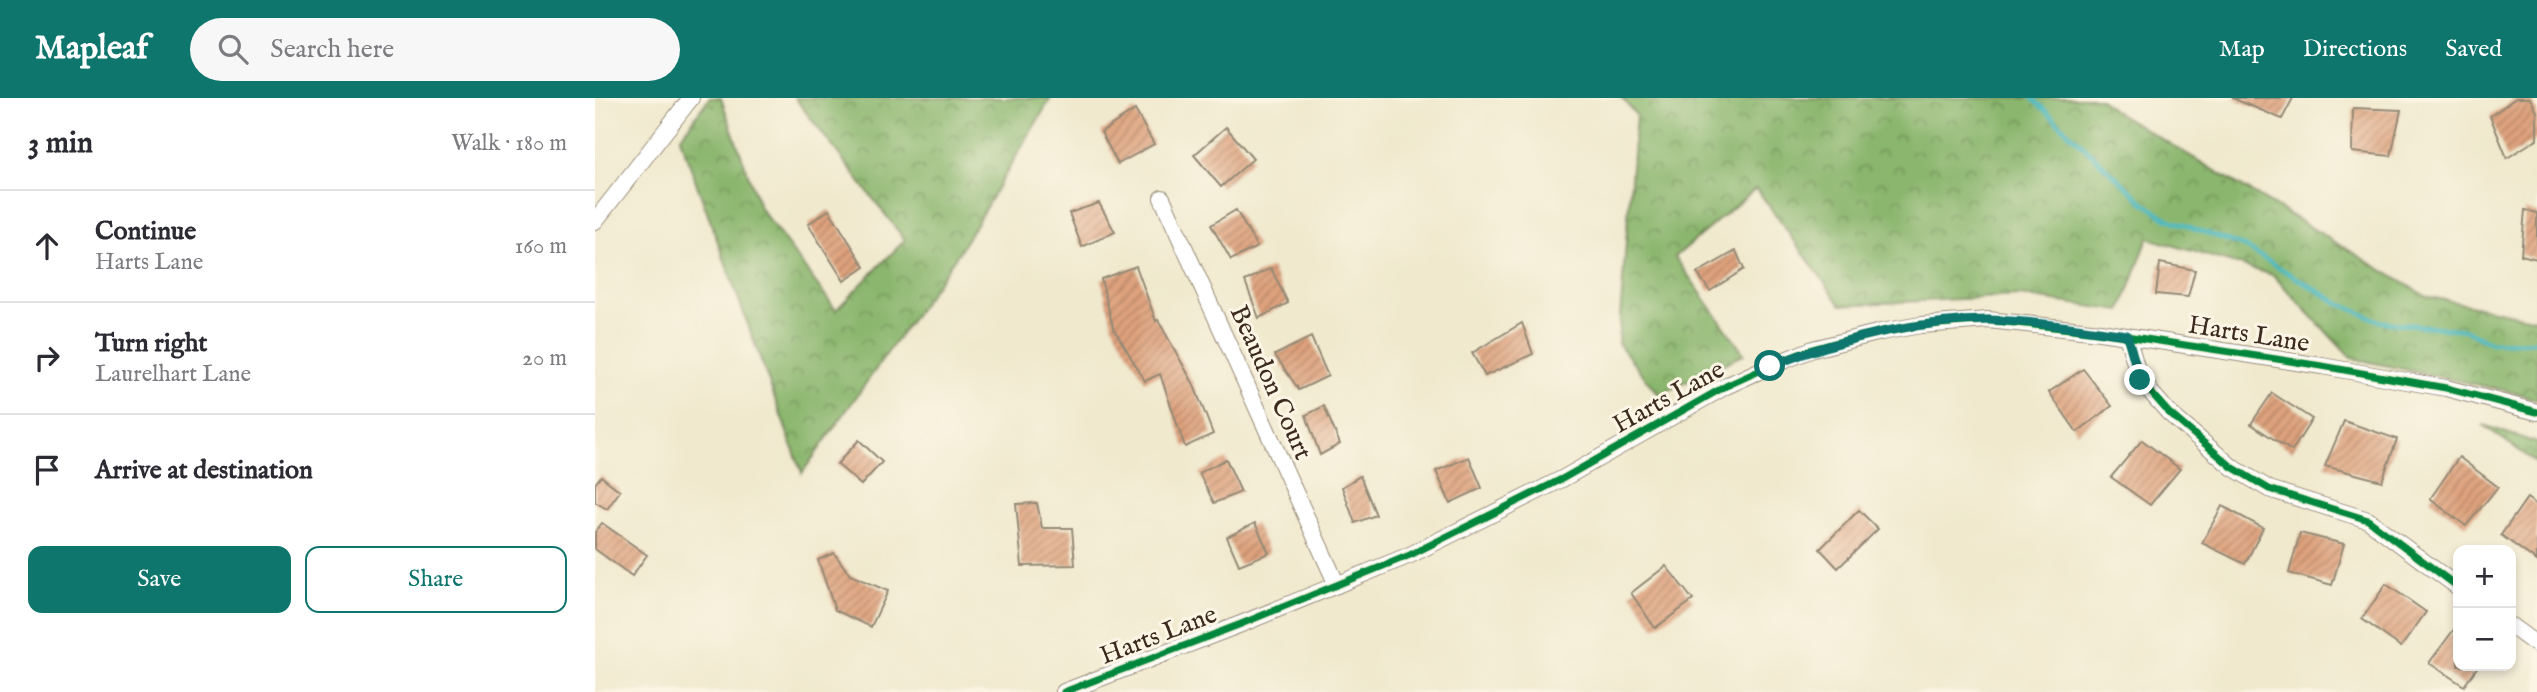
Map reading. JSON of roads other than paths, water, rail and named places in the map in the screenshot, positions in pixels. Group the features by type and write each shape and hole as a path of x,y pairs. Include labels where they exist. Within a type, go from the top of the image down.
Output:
{"street":[{"path":"595,221 691,98"},
{"name":"Beaudon Court","path":"1162,198 1337,585"},
{"name":"Harts Lane","path":"1064,692 1337,585 1473,525 1562,479 1726,386 1770,366 1813,349 1881,332 1955,321 2018,322 2127,335 2446,388 2537,412"},
{"path":"2127,335 2140,380 2169,413 2232,467 2269,489 2368,520 2453,583"},
{"path":"2516,630 2537,645"}],"waterway":[{"path":"2032,98 2144,203 2168,219 2243,246 2342,305 2382,322 2466,330 2491,343 2537,341"}]}
